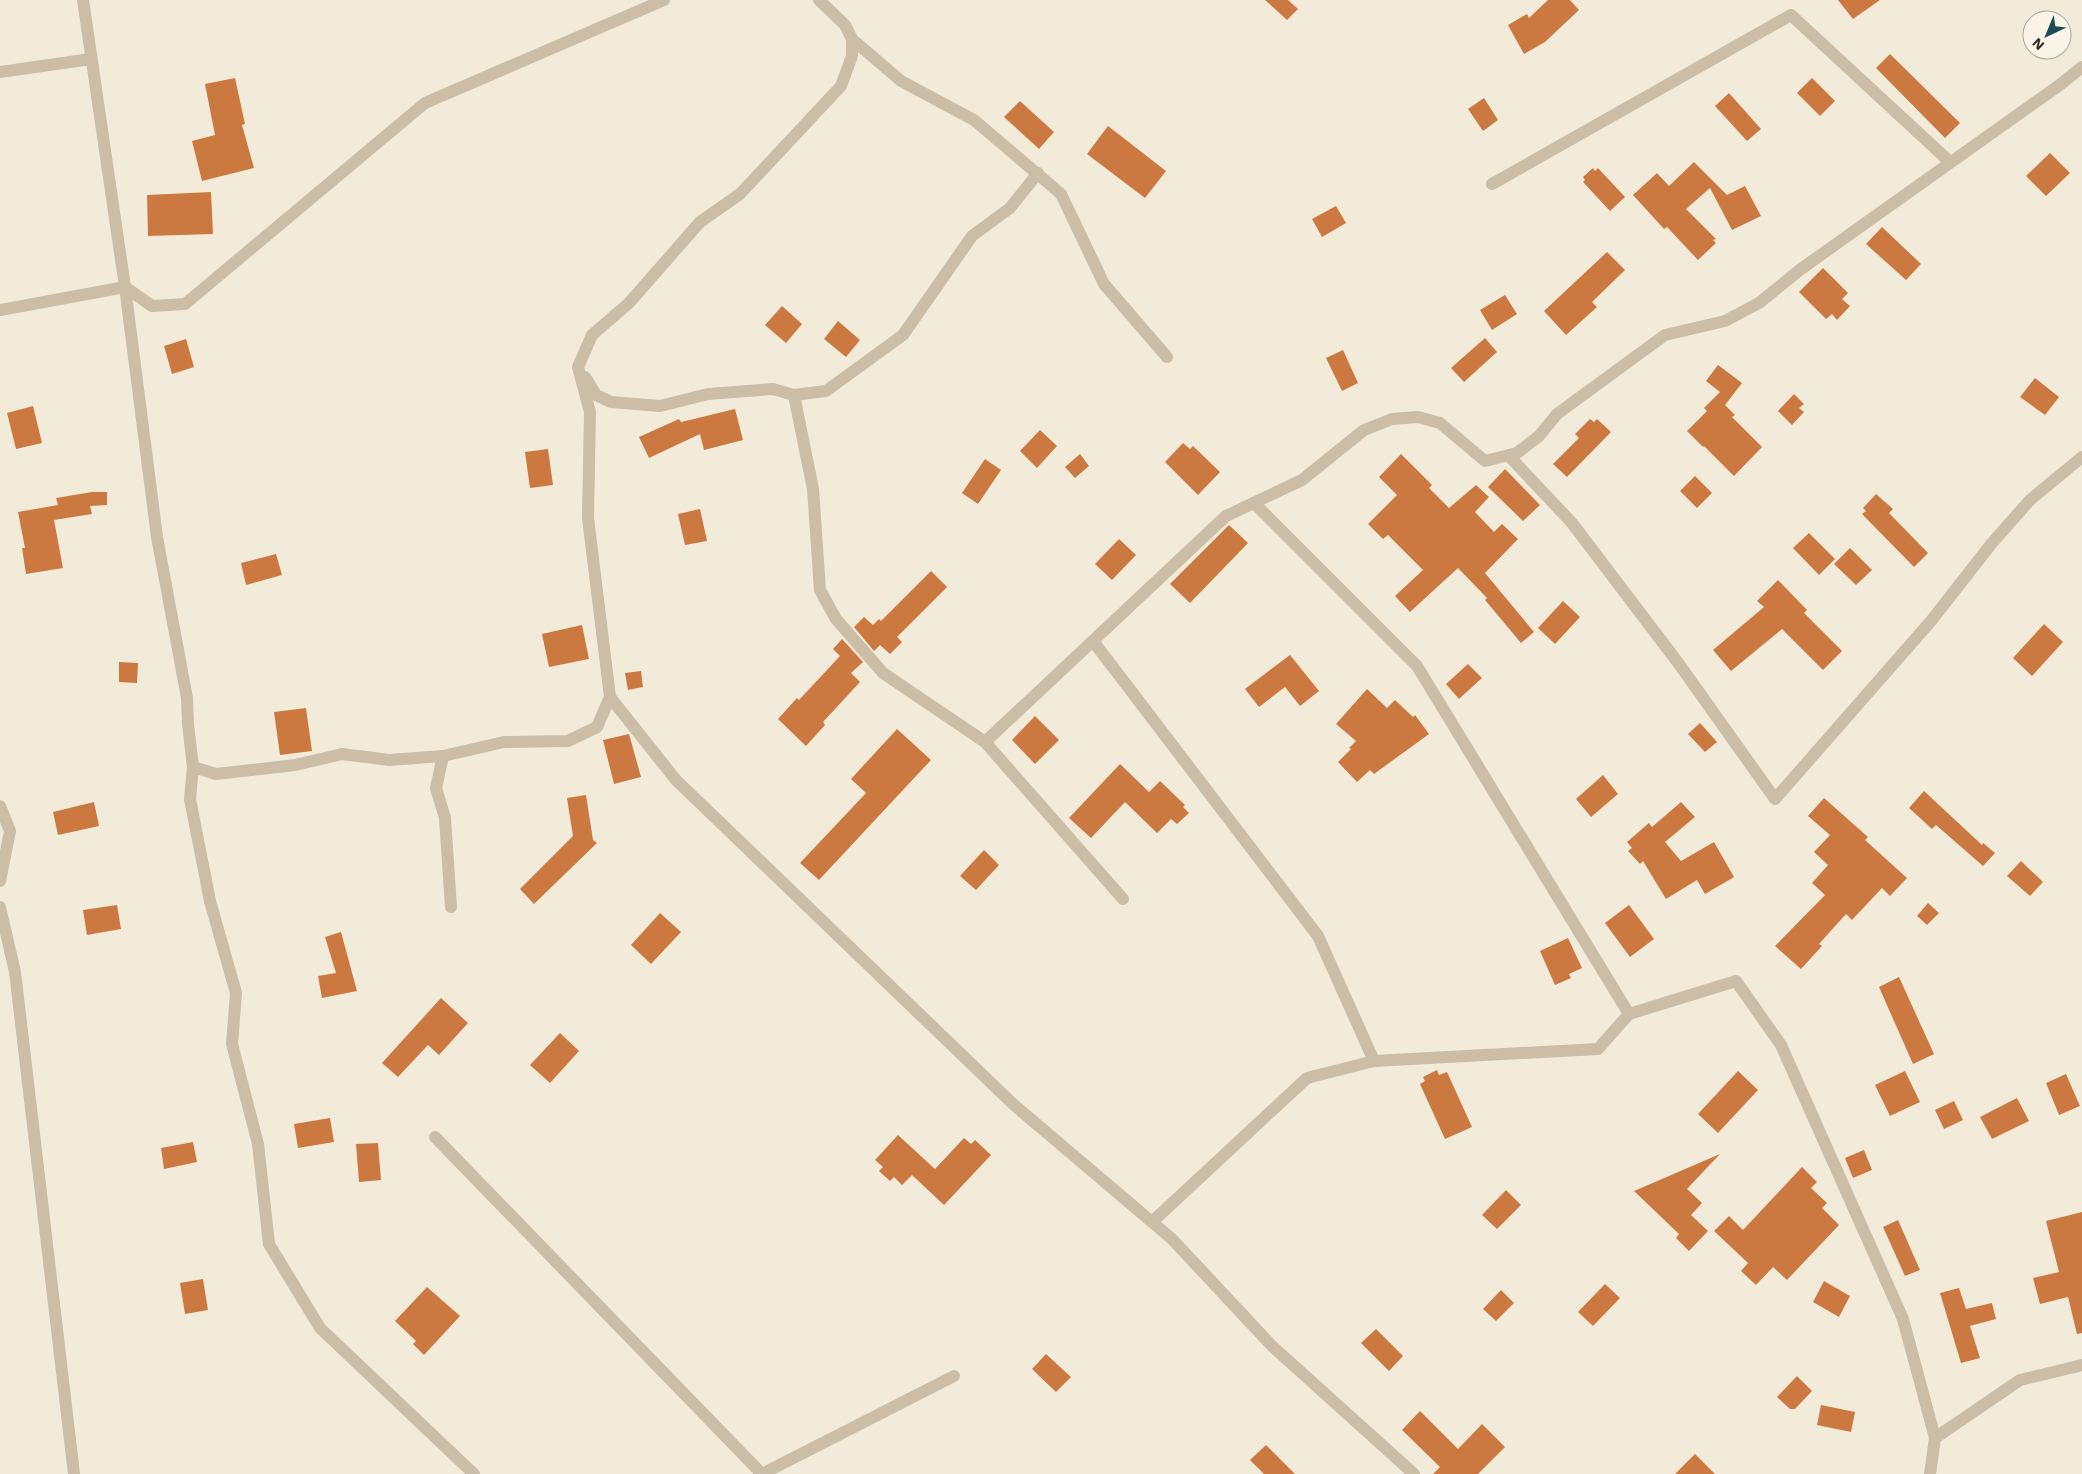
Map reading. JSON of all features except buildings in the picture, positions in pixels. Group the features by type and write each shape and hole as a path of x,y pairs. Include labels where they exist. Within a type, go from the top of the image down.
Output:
{"street":[{"path":"83,0 157,537 187,698 188,724 194,767 190,799 210,901 236,993 232,1044 258,1144 269,1244 320,1328 474,1474"},
{"path":"0,310 124,287 152,306 184,304 425,102 664,0"},
{"path":"819,0 845,25 852,39 901,81 974,120 1061,194 1104,284 1167,357"},
{"path":"1492,184 1791,14 1950,162"},
{"path":"194,767 216,774 295,765 342,754 388,760 443,756 504,742 568,741 597,727 610,697 588,518 590,412 578,366 592,336 630,303 700,222 740,194 840,86 852,56 852,39"},
{"path":"0,72 91,58"},
{"path":"985,742 1226,516 1302,480 1364,430 1392,419 1418,417 1440,423 1485,461 1517,453 1539,436 1557,414 1665,335 1724,321 1758,303 1801,269 2061,84 2082,67"},
{"path":"578,366 596,394 611,402 660,406 708,394 773,389 794,395 826,391 903,335 972,236 1010,208 1038,173"},
{"path":"794,395 813,489 820,590 836,620 883,673 985,742 1124,899"},
{"path":"1509,456 1572,523 1680,664 1775,799 1931,621 1992,543 2030,500 2082,457"},
{"path":"1254,503 1417,666 1629,1014"},
{"path":"1093,641 1318,936 1374,1061"},
{"path":"610,697 676,780 1013,1104 1172,1239 1272,1346 1414,1474"},
{"path":"443,756 436,788 445,818 451,907"},
{"path":"0,806 10,831 0,881"},
{"path":"0,907 15,972 74,1474"},
{"path":"1152,1222 1307,1078 1374,1061 1598,1048 1629,1014 1736,981 1781,1045 1903,1319 1935,1438 1930,1474"},
{"path":"435,1137 762,1474 954,1376"},
{"path":"1935,1438 2020,1380 2082,1365"}]}
